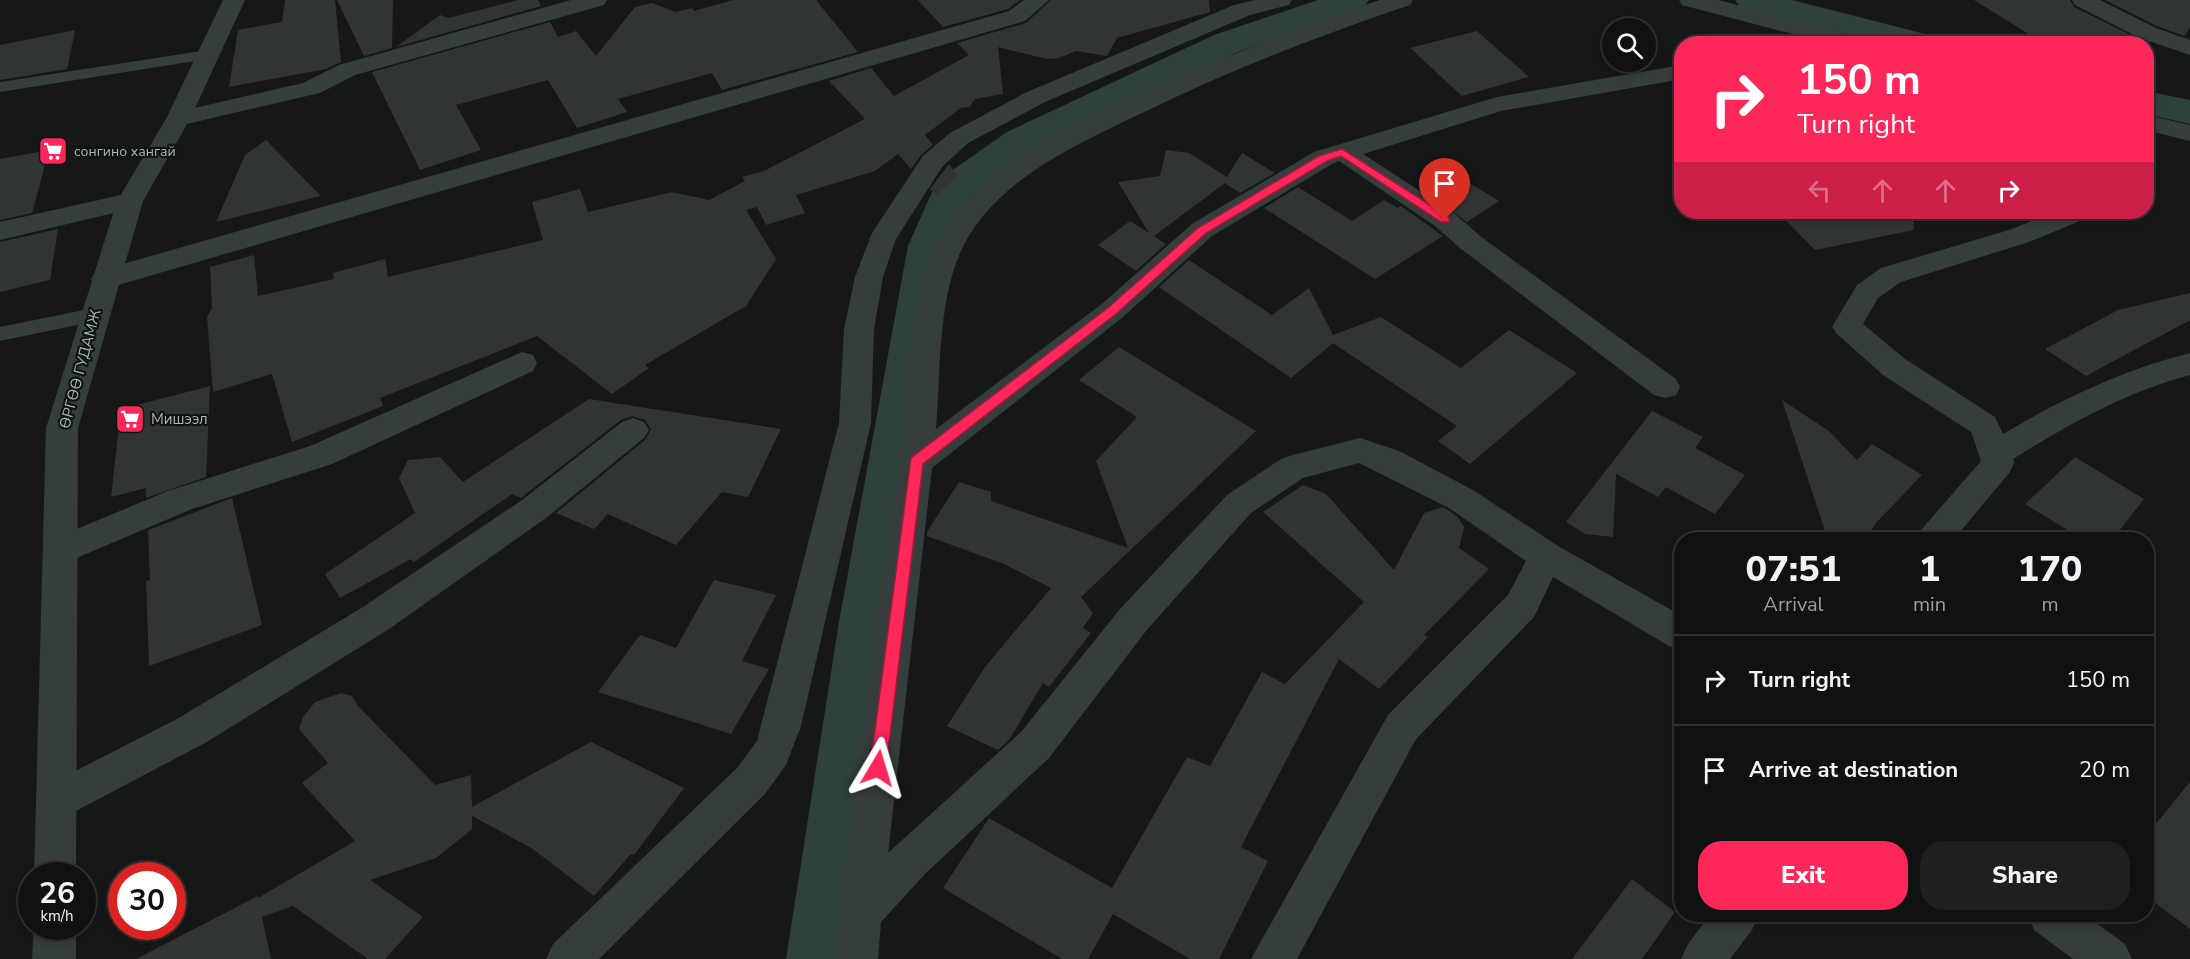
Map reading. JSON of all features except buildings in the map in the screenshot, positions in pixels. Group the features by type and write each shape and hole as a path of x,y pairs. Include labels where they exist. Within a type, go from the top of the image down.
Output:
{"street":[{"name":"ӨРГӨӨ ГУДАМЖ","path":"55,862 62,428 130,201 178,118 234,0"},
{"path":"178,118 311,87 346,70 596,0"},
{"path":"105,279 1017,16 1038,0"},
{"path":"568,959 669,858 751,781 772,752 787,704 855,423 860,329 869,277 882,239 932,162 959,138 1036,97 1242,10 1281,0"},
{"path":"855,959 916,462 933,301 945,252 964,220 1006,178 1039,155 1195,77 1312,30 1402,0"},
{"path":"1690,0 1766,18 1827,36"},
{"path":"2083,0 2148,33 2190,48"},
{"path":"916,462 1113,310 1202,230 1289,176 1323,158 1497,104 1674,73"},
{"path":"2154,124 2182,130"},
{"path":"2154,140 2182,130"},
{"path":"1342,152 1445,220 1470,242 1665,387"},
{"path":"0,231 130,201"},
{"path":"1940,532 1998,463 1984,425 1894,367 1846,327 1867,292 1891,275 2019,236 2064,219"},
{"path":"60,550 180,500 321,454 522,363"},
{"path":"1995,454 2101,392 2155,372 2190,364"},
{"path":"56,801 190,731 376,618 534,509 633,430"},
{"path":"860,914 910,860 1035,745 1133,620 1239,504 1293,468 1360,450 1387,460 1461,499 1546,556 1674,630"},
{"path":"1273,959 1402,727 1521,606 1546,556"},
{"path":"1703,959 1732,922"},
{"path":"2059,922 2110,959"},
{"path":"54,940 54,959"}],"lane":[{"path":"0,87 208,55"},
{"path":"0,334 94,315"}],"waterway":[{"path":"820,959 867,622 929,246 952,190 1021,140 1227,43 1352,0"},
{"path":"1752,0 1889,36"},
{"path":"2154,104 2190,112"}],"place":[{"name":"сонгино хангай","path":"53,151"},
{"name":"Мишээл","path":"130,419"}],"route":[{"path":"878,768 916,462 1113,310 1202,230 1289,176 1323,158 1342,152 1445,220"}]}
